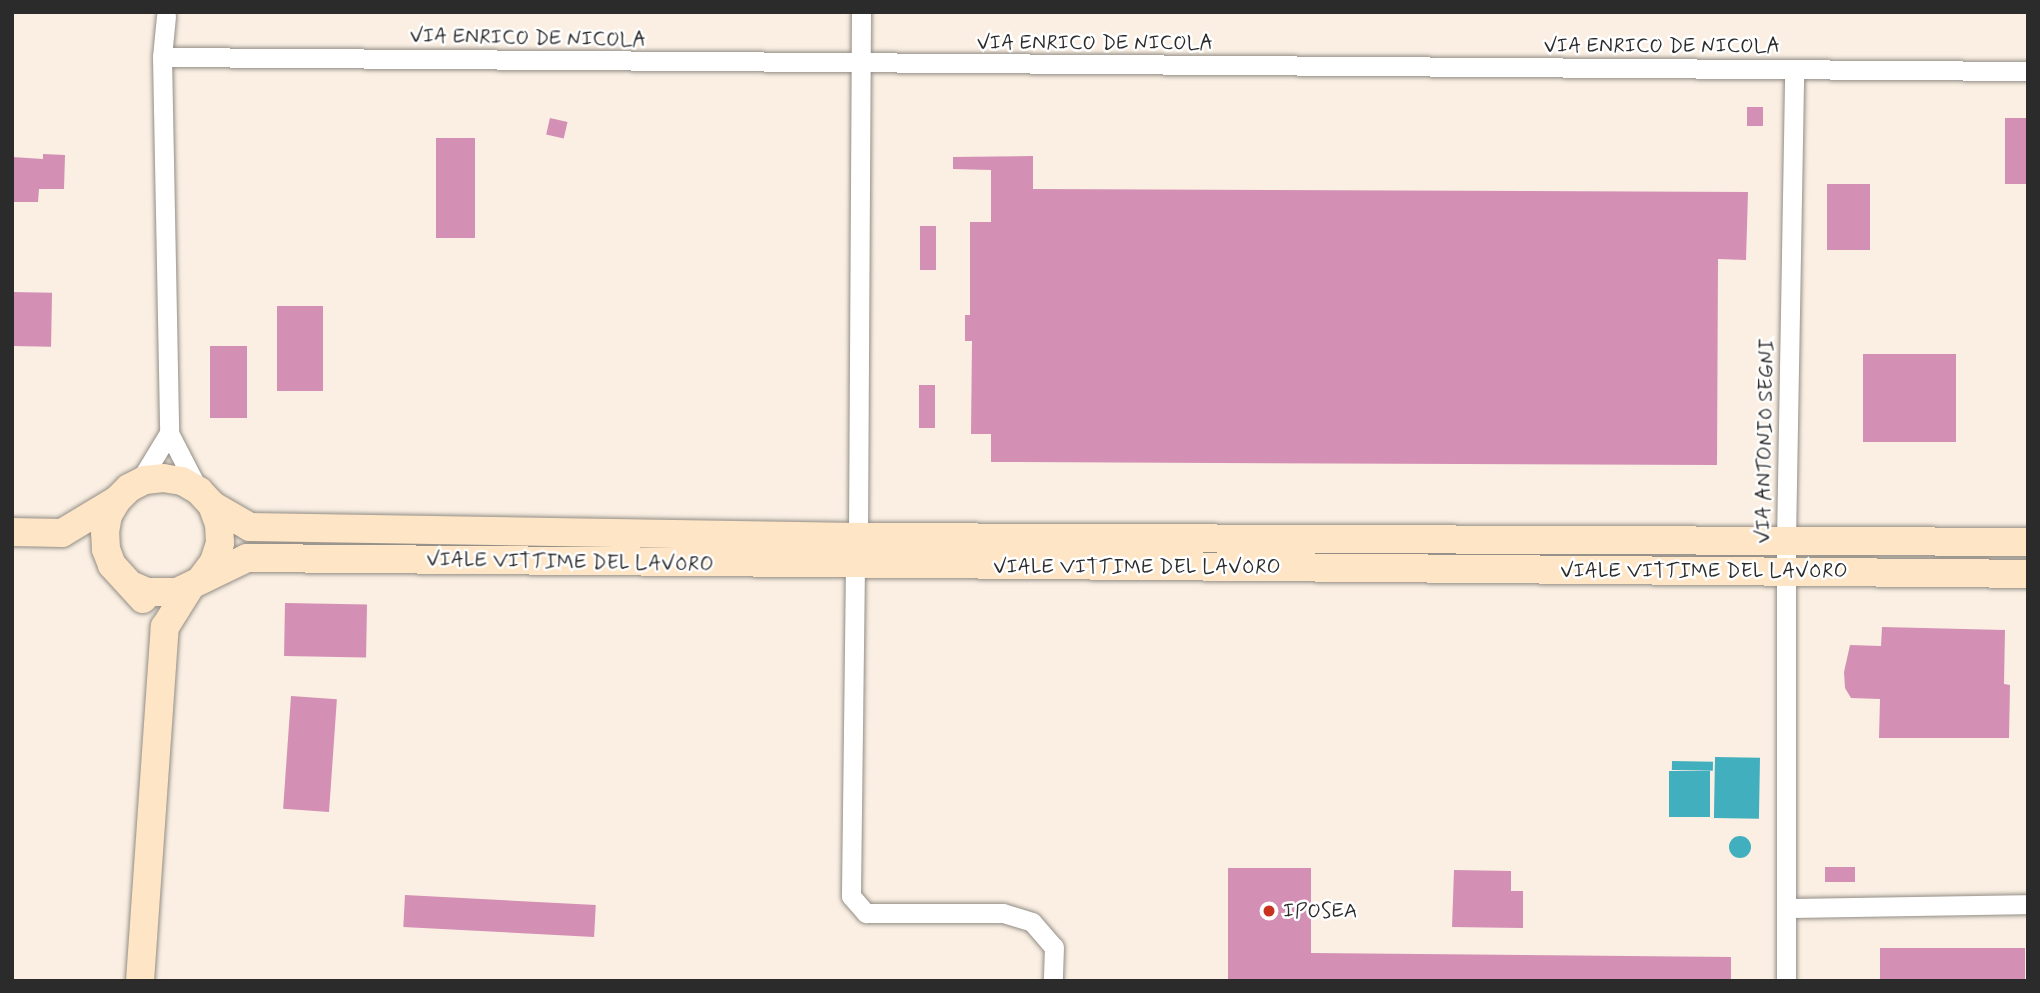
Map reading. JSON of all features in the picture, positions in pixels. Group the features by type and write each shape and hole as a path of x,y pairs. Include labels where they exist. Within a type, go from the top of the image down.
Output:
{"street":[{"path":"861,12 858,537 855,565 851,896 866,913 1003,913 1032,922 1054,947 1054,981"},
{"path":"140,981 165,626 196,582 214,562 220,543 219,524 169,433 162,57 166,16"},
{"name":"VIA ENRICO DE NICOLA","path":"162,57 2028,71"},
{"name":"VIA ANTONIO SEGNI","path":"1786,981 1786,541 1794,69"},
{"path":"113,565 106,549 108,515 169,433"},
{"path":"62,533 127,492 163,478 182,481 205,498"},
{"name":"VIALE VITTIME DEL LAVORO","path":"205,498 250,527 858,537 2028,542"},
{"path":"12,532 62,533 113,565 165,626"},
{"name":"VIALE VITTIME DEL LAVORO","path":"196,582 247,558 2028,574"},
{"path":"133,586 162,594 196,582"},
{"path":"1786,908 2028,904"}],"water":[{"path":"1715,757 1760,758 1759,819 1714,818"},
{"path":"1672,761 1713,762 1713,771 1672,770"},
{"path":"1669,771 1710,771 1710,817 1669,817"},
{"path":"1740,836 1748,839 1751,847 1748,855 1740,858 1732,855 1729,847 1732,839"}],"building":[{"path":"1747,107 1763,107 1763,126 1747,126"},
{"path":"550,118 568,122 564,139 546,135"},
{"path":"2005,118 2028,118 2028,184 2005,184"},
{"path":"436,138 475,138 475,238 436,238"},
{"path":"43,154 65,155 64,189 39,189 38,202 12,202 12,157 43,159"},
{"path":"1033,156 1033,189 1748,192 1746,260 1718,259 1717,465 991,462 991,434 971,434 972,341 965,341 965,315 970,315 970,222 991,222 991,170 953,169 953,157"},
{"path":"1827,184 1870,184 1870,250 1827,250"},
{"path":"920,226 936,226 936,270 920,270"},
{"path":"12,292 52,293 51,347 12,346"},
{"path":"277,306 323,306 323,391 277,391"},
{"path":"210,346 247,346 247,418 210,418"},
{"path":"1863,354 1956,354 1956,442 1863,442"},
{"path":"919,385 935,385 935,428 919,428"},
{"path":"285,603 367,604 366,657 284,656"},
{"path":"1882,627 2005,630 2004,684 2010,685 2009,738 1879,738 1880,699 1851,698 1845,688 1844,672 1850,645 1881,646"},
{"path":"291,696 337,699 329,812 283,809"},
{"path":"1825,867 1855,867 1855,882 1825,882"},
{"name":"IPOSEA","path":"1228,868 1311,868 1311,953 1731,957 1731,981 1228,981"},
{"path":"1454,870 1511,871 1511,891 1523,891 1523,928 1452,927"},
{"path":"405,895 596,905 594,937 403,927"},
{"path":"1880,948 2025,948 2025,981 1880,981"}],"place":[{"name":"IPOSEA","path":"1269,911"}]}
